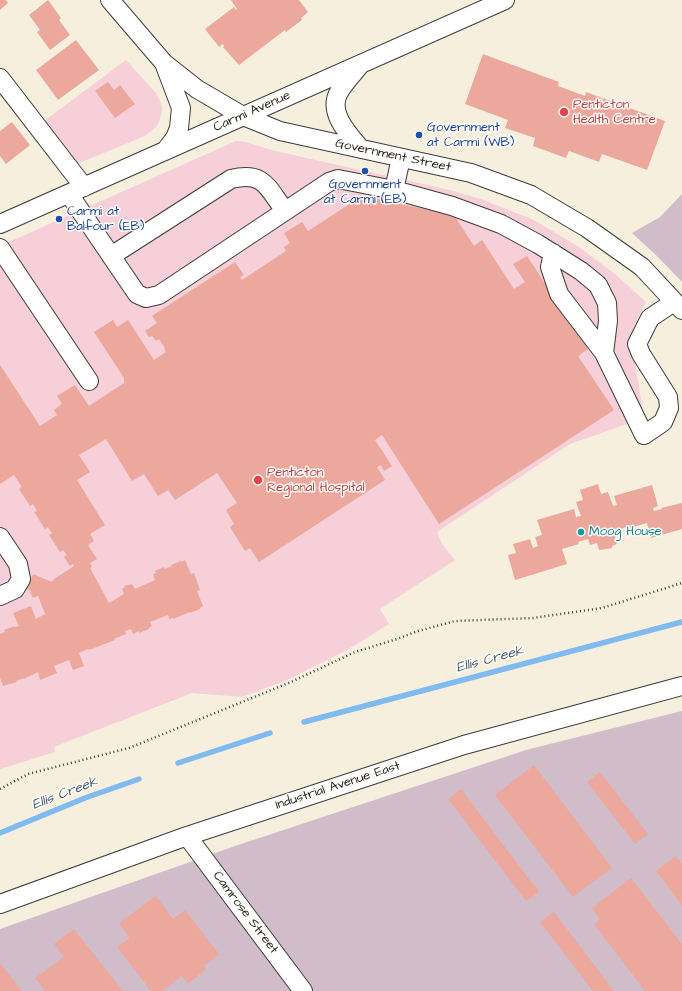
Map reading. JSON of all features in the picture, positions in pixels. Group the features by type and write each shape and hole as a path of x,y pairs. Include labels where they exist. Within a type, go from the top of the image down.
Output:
{"street":[{"name":"Government Street","path":"110,0 164,63 197,89 244,116 280,131 471,173 531,195 587,228 642,267 678,306"},
{"name":"Carmi Avenue","path":"0,224 505,0"},
{"path":"164,63 181,108 179,128 175,138 165,151"},
{"path":"360,64 339,92 336,103 338,116 345,130 360,149"},
{"path":"0,78 76,191 111,256 137,294 146,298 158,294 329,182 338,179 394,190 452,206 501,224 538,244 581,271 598,285 607,303 608,321 604,353"},
{"path":"394,190 401,158"},
{"path":"111,256 231,179 243,176 257,178 265,183 284,211"},
{"path":"0,248 89,381"},
{"path":"553,253 550,267 559,294 604,353 644,435 663,422 669,408 668,397 641,354 637,344 650,318 678,306"},
{"path":"0,537 18,564 21,579 16,589 0,596"},
{"name":"Industrial Avenue East","path":"0,904 187,836 464,745 682,686"},
{"name":"Camrose Street","path":"187,836 303,991"}],"path":[{"path":"0,789 28,774 129,748 291,682 355,652 418,631 455,621 533,618 602,608 682,583"}],"shaded area":[{"path":"126,60 156,93 162,107 159,122 156,127 145,136 77,164 44,121"},
{"name":"Penticton Regional Hospital","path":"236,141 246,142 271,150 450,190 481,199 534,220 579,247 615,274 646,302 638,317 631,336 644,418 570,444 437,532 442,544 455,560 380,609 389,624 347,650 287,680 242,697 192,693 54,747 55,752 0,769 0,246"},
{"path":"682,194 682,282 632,233 660,217"},
{"path":"682,711 682,991 0,991 0,929 238,845 526,750"}],"building":[{"path":"0,0 6,0 8,3 0,10"},
{"path":"48,0 61,18 59,20 70,35 50,50 37,32 40,30 29,15"},
{"path":"231,0 299,0 308,12 301,18 302,20 286,32 285,30 239,65 223,47 223,44 219,47 205,29 234,7 236,10 237,9"},
{"path":"76,40 99,70 58,100 36,70"},
{"name":"Penticton Health Centre","path":"483,54 559,82 558,86 585,96 586,92 665,121 647,170 602,154 599,162 569,151 566,158 533,146 535,138 505,128 508,120 465,104"},
{"path":"108,82 114,90 120,85 135,104 115,118 95,91"},
{"path":"12,122 30,145 6,164 0,156 0,131"},
{"path":"362,196 454,215 474,246 482,240 514,289 525,282 513,264 527,256 588,349 578,356 614,410 439,524 382,435 375,440 392,466 384,471 381,465 377,467 385,480 259,562 250,548 245,551 230,527 234,524 226,510 237,503 217,473 175,500 168,490 158,496 144,474 132,481 106,439 79,455 90,472 77,480 105,525 90,534 94,541 88,545 97,559 90,563 92,567 90,568 109,603 124,594 122,589 125,587 124,586 132,584 135,589 155,580 153,574 156,573 155,571 164,567 165,569 185,560 191,574 194,573 200,590 197,591 203,606 200,609 173,619 169,619 168,615 150,622 152,626 149,629 139,633 139,631 133,634 131,629 125,631 126,634 114,639 115,640 79,653 84,666 73,670 69,660 54,666 57,673 40,680 38,672 16,681 17,682 3,686 0,678 0,634 5,632 4,630 19,626 13,613 31,606 36,619 45,614 38,596 33,598 30,592 32,591 27,589 33,574 52,582 54,579 74,566 73,564 70,566 64,557 67,555 63,550 60,552 49,535 52,533 48,527 45,529 34,512 37,511 33,504 30,506 19,489 22,487 14,475 0,484 0,365 40,426 57,415 54,410 62,404 57,396 75,385 89,406 124,383 124,378 94,332 113,320 117,327 128,320 154,360 166,352 159,339 156,341 152,336 149,337 145,331 157,323 152,316 235,262 244,275 240,277 242,280 286,251 284,247 290,243 284,233 302,222 308,231"},
{"name":"Moog House","path":"598,484 601,494 608,492 613,506 617,505 614,496 652,485 658,506 653,508 654,511 682,503 682,529 651,538 647,523 620,529 622,535 615,537 617,544 612,546 612,548 599,550 597,543 590,545 588,539 578,542 579,544 562,549 567,564 515,580 508,555 516,553 513,544 530,539 533,548 538,546 535,537 542,535 537,520 574,509 576,517 581,516 576,502 583,500 580,490"},
{"path":"534,765 612,868 573,897 495,795"},
{"path":"600,772 648,834 635,844 587,782"},
{"path":"461,789 539,892 526,901 448,799"},
{"path":"676,856 682,864 682,905 656,871"},
{"path":"631,878 682,944 682,991 645,991 594,924 600,919 592,908"},
{"path":"156,896 173,919 185,910 219,954 204,966 206,969 188,984 182,976 162,991 151,991 117,947 130,938 119,923"},
{"path":"554,912 614,991 593,991 540,922"},
{"path":"74,929 123,991 45,991 35,978 64,957 54,944"},
{"path":"0,963 22,991 0,991"}],"waterway":[{"name":"Ellis Creek","path":"304,722 682,622"},
{"name":"Ellis Creek","path":"178,763 270,733"},
{"name":"Ellis Creek","path":"0,833 85,798 139,779"}],"place":[{"name":"Penticton Health Centre","path":"564,112"},
{"name":"Government at Carmi (WB)","path":"419,135"},
{"name":"Government at Carmi (EB)","path":"365,171"},
{"name":"Carmi at Balfour (EB)","path":"59,219"},
{"name":"Penticton Regional Hospital","path":"258,480"},
{"name":"Moog House","path":"581,532"}]}
